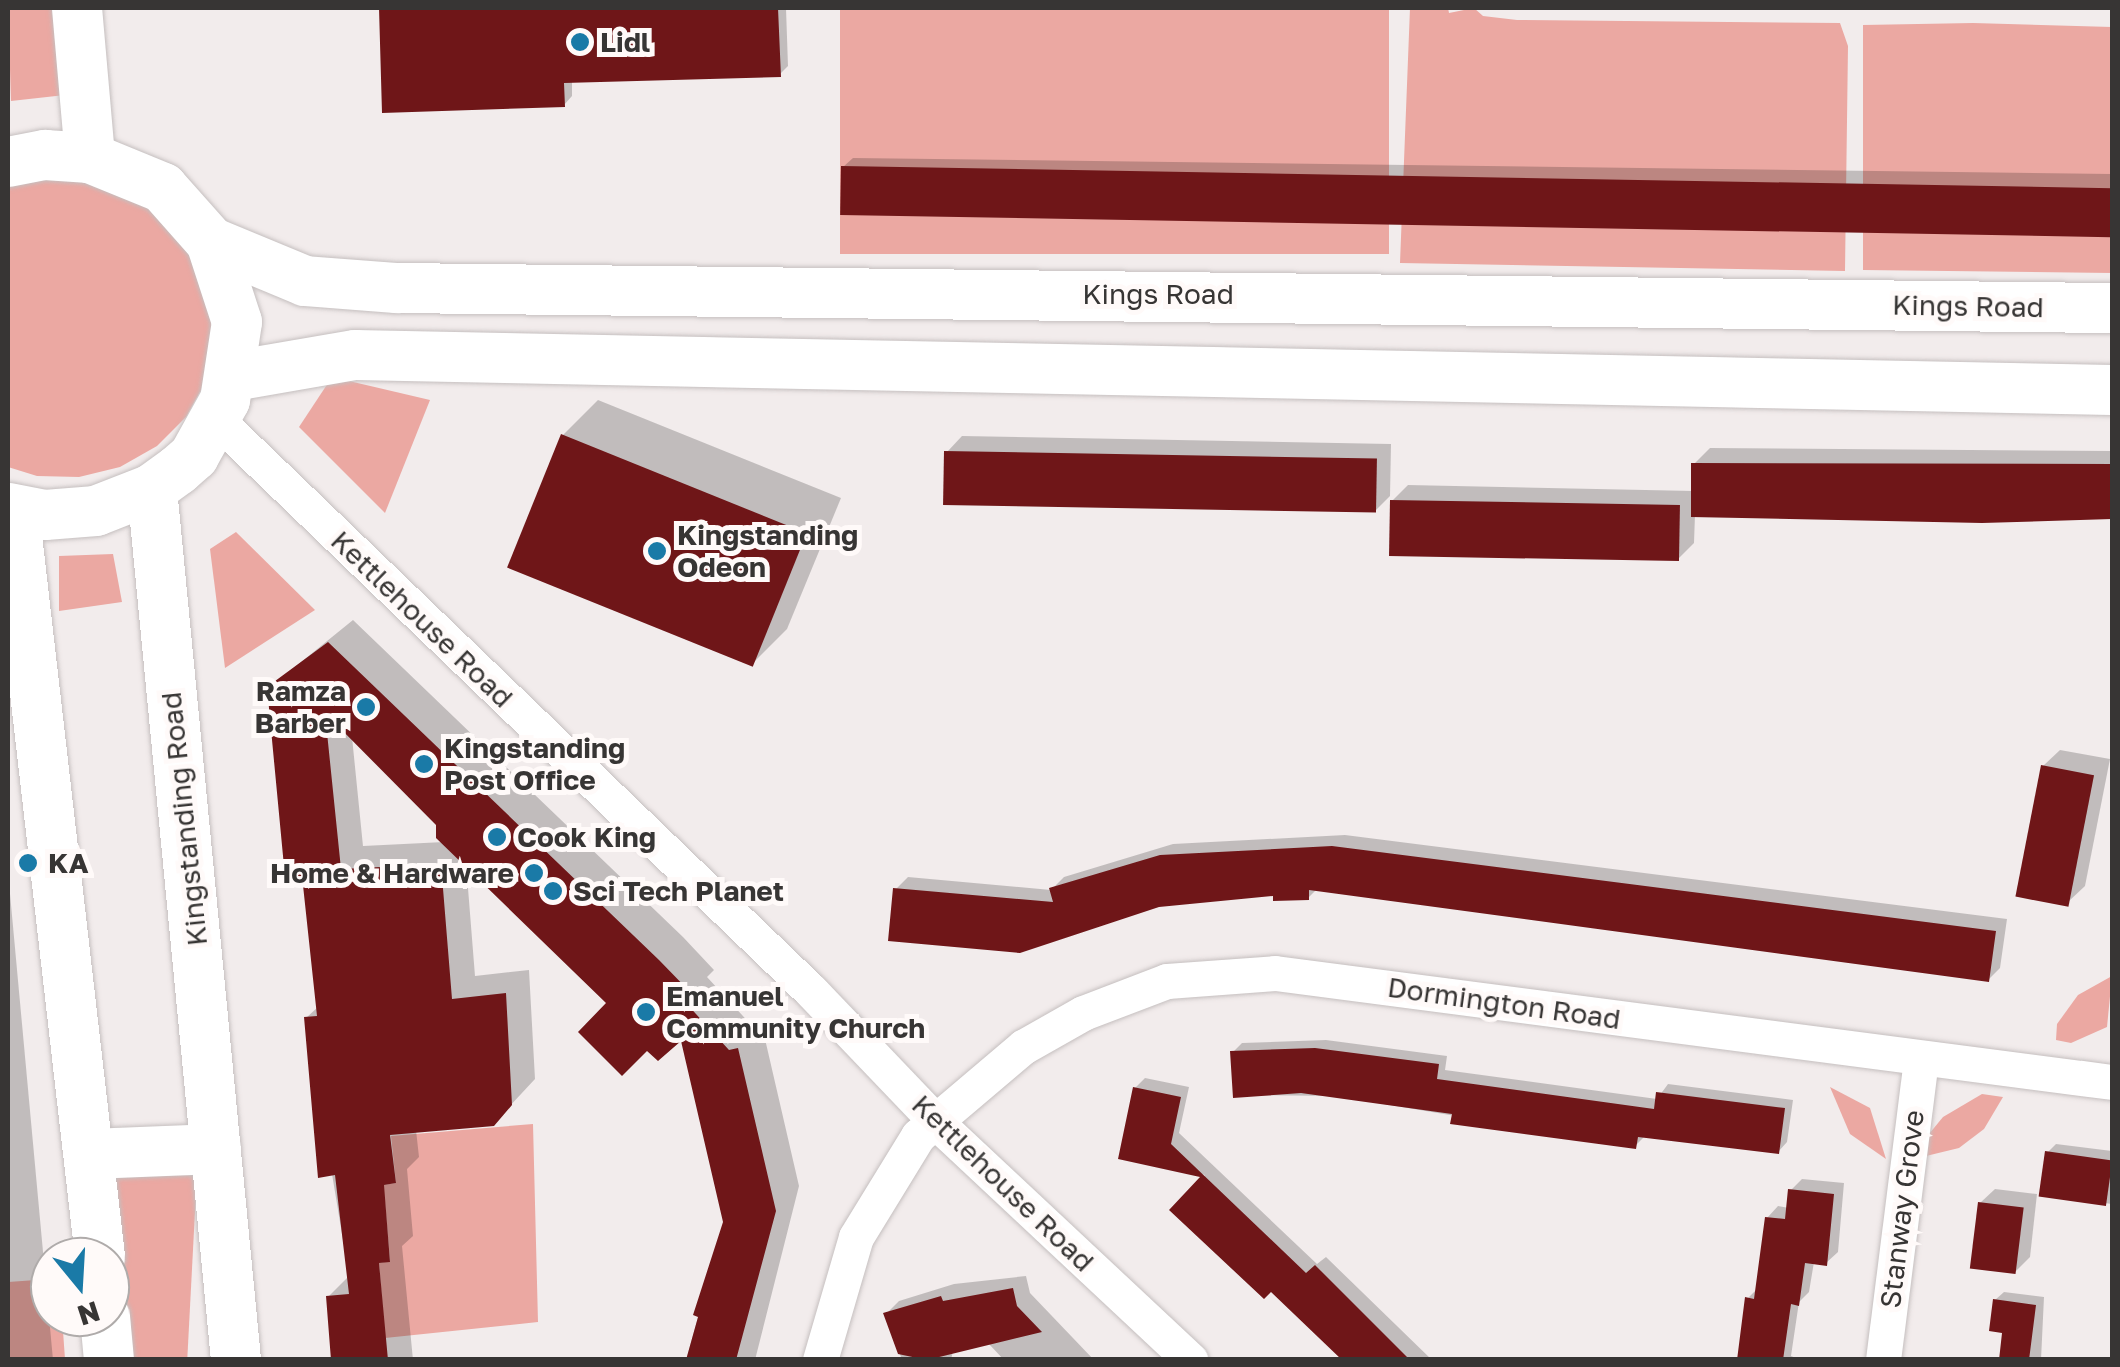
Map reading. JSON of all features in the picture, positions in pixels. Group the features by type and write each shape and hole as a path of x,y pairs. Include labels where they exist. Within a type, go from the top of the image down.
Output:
{"main road":[{"path":"77,8 90,158"},
{"path":"8,162 45,155 90,158 162,188 212,242 233,294 225,398 194,456 152,489 68,515 11,509 98,1237"},
{"name":"Kings Road","path":"212,242 305,281 396,288 2112,308"},
{"path":"225,398 356,355 2112,390"},
{"name":"Kingstanding Road","path":"152,489 236,1360"},
{"path":"90,1154 216,1148"}],"street":[{"name":"Kettlehouse Road","path":"225,398 937,1123 1190,1360"},
{"name":"Dormington Road","path":"820,1360 856,1237 904,1152 1007,1057 1083,1013 1167,982 1275,973 2112,1082"},
{"name":"Stanway Grove","path":"1883,1360 1921,1058"}],"shaded area":[{"path":"8,8 55,8 65,95 11,101"},
{"path":"840,8 1389,8 1389,254 840,254"},
{"path":"1410,8 1448,8 1449,13 1474,8 1483,16 1517,20 1840,23 1848,46 1845,271 1400,263"},
{"path":"1863,25 2112,27 2112,273 1863,270"},
{"path":"109,176 189,235 217,330 207,379 186,417 157,446 120,467 79,477 37,476 8,467 8,179"},
{"path":"332,377 430,400 385,513 299,427"},
{"path":"236,532 315,610 225,668 210,549"},
{"path":"113,554 122,602 59,611 59,556"},
{"path":"2112,976 2107,1027 2071,1043 2056,1040 2057,1024 2078,995"},
{"path":"1830,1087 1870,1108 1886,1159 1850,1134"},
{"path":"1982,1094 2003,1097 1984,1129 1959,1148 1926,1156 1929,1134 1943,1117"},
{"path":"533,1124 538,1322 385,1338 379,1263 390,1261 385,1202 370,1187 396,1183 391,1136"},
{"path":"107,1171 197,1176 187,1360 97,1360 98,1337 130,1337 130,1237 104,1237"},
{"path":"30,1280 30,1337 63,1337 65,1359 8,1359 8,1282"}],"building":[{"name":"Lidl","path":"379,8 778,8 781,77 564,83 565,107 382,113"},
{"path":"841,166 2112,188 2111,237 840,215"},
{"name":"Kingstanding Odeon","path":"561,434 807,533 753,667 507,568"},
{"path":"944,451 1377,459 1376,513 943,505"},
{"path":"1691,463 2112,464 2112,519 1982,523 1691,517"},
{"path":"1390,500 1680,505 1679,561 1389,556"},
{"path":"328,642 659,960 693,995 685,1002 729,1050 738,1048 776,1211 736,1360 686,1360 698,1317 693,1315 723,1222 681,1041 658,1061 647,1051 622,1076 578,1032 606,1003 436,838 436,825 325,713 341,869 441,864 452,999 506,993 512,1105 494,1126 390,1135 396,1183 384,1185 390,1262 379,1263 388,1360 331,1360 326,1296 349,1294 335,1175 318,1178 304,1017 317,1016 302,876 285,877 267,687"},
{"path":"2041,765 2094,775 2068,907 2015,897"},
{"path":"1332,846 1996,931 1989,982 1309,890 1309,900 1273,901 1273,896 1159,907 1020,953 888,941 893,888 1053,902 1049,888 1160,855"},
{"path":"1315,1048 1439,1064 1437,1079 1654,1109 1656,1092 1785,1108 1779,1154 1638,1137 1636,1149 1450,1124 1452,1114 1301,1093 1233,1098 1230,1051"},
{"path":"1133,1087 1181,1097 1171,1144 1306,1273 1315,1265 1410,1360 1342,1360 1271,1292 1264,1299 1169,1210 1200,1177 1118,1159"},
{"path":"2045,1151 2112,1160 2106,1206 2039,1197"},
{"path":"1788,1189 1834,1194 1827,1266 1805,1263 1799,1306 1791,1304 1783,1360 1737,1360 1745,1297 1754,1299 1765,1217 1785,1219"},
{"path":"1978,1202 2024,1208 2015,1274 1970,1269"},
{"path":"1013,1288 1017,1306 1042,1332 927,1360 898,1354 883,1313 941,1296 943,1301"},
{"path":"1993,1299 2036,1305 2029,1360 1999,1360 2002,1333 1989,1331"}],"place":[{"name":"Lidl","path":"580,42"},
{"name":"Kingstanding Odeon","path":"657,551"},
{"name":"Ramza Barber","path":"366,707"},
{"name":"Kingstanding Post Office","path":"424,764"},
{"name":"Cook King","path":"497,837"},
{"name":"KA","path":"28,863"},
{"name":"Home & Hardware","path":"534,873"},
{"name":"Sci Tech Planet","path":"553,891"},
{"name":"Emanuel Community Church","path":"646,1012"}]}
